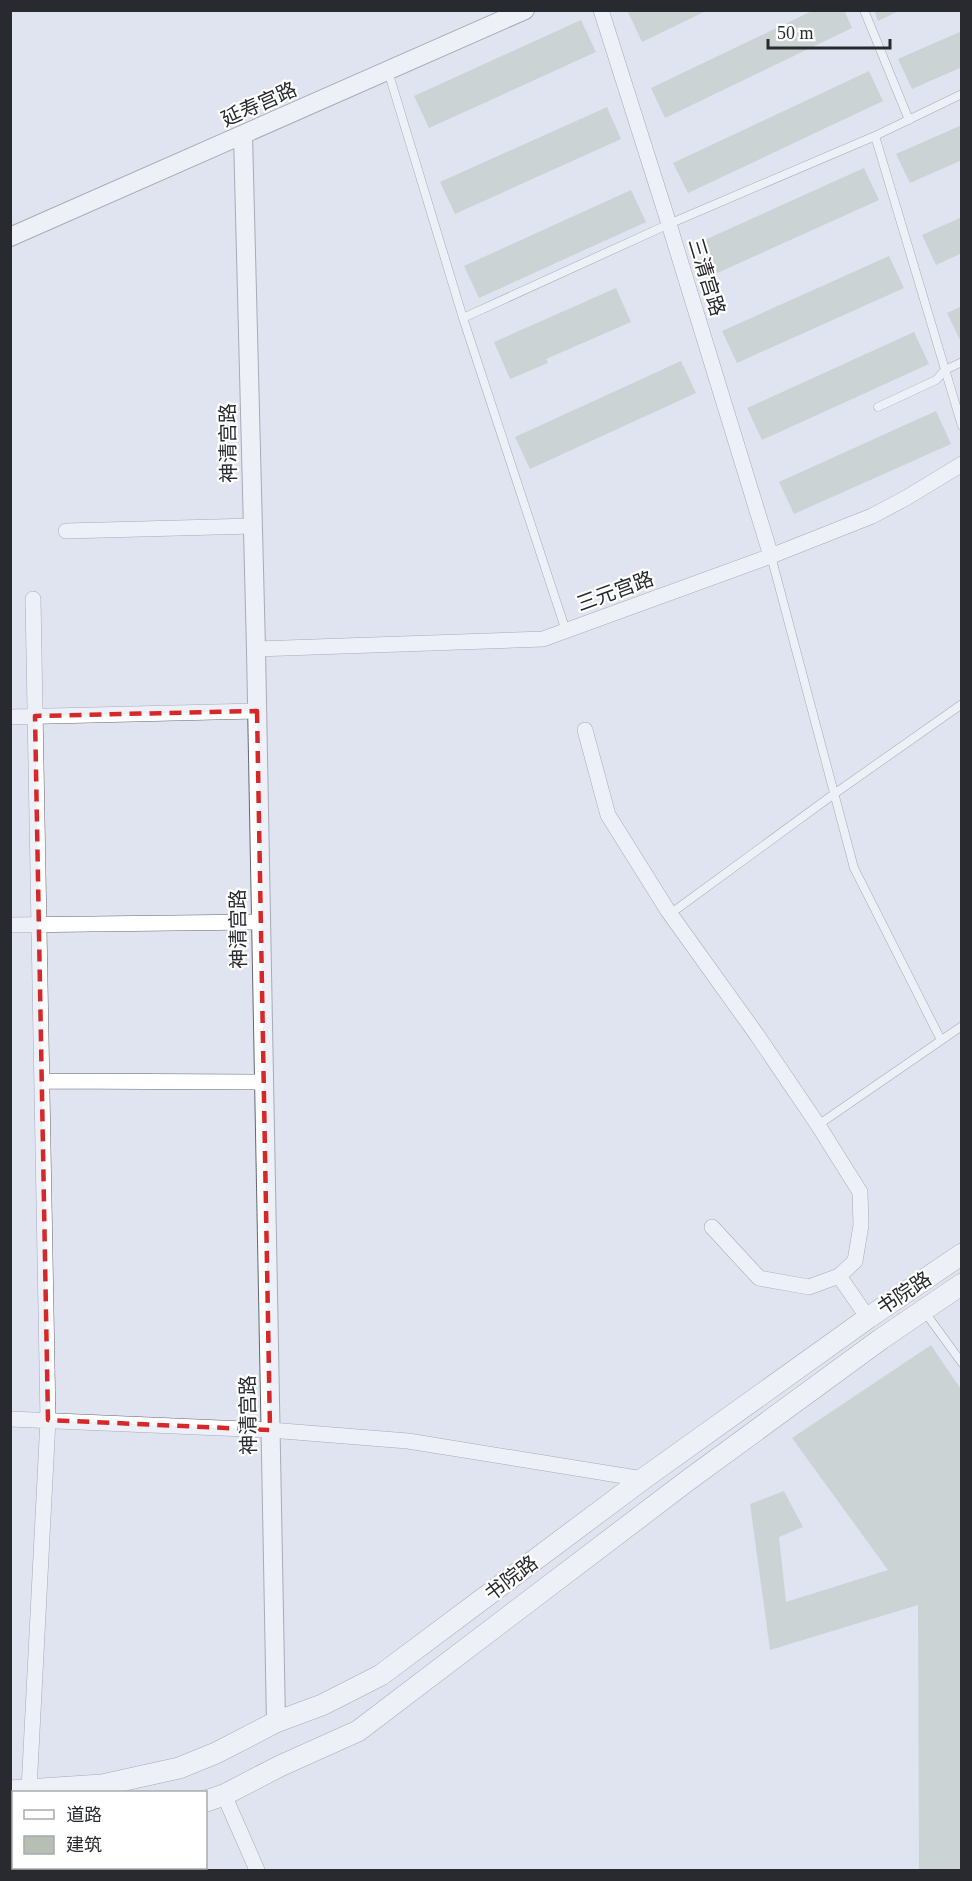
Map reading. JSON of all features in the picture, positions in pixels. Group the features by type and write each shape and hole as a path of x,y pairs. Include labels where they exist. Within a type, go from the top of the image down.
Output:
{"main road":[{"name":"书院路","path":"20,1790 102,1785 179,1768 276,1722 322,1705 381,1675 643,1479 868,1318 962,1254"},
{"name":"书院路","path":"215,1798 358,1731 687,1481 962,1284"}],"street":[{"name":"延寿宫路","path":"10,237 525,10"},
{"name":"三清宫路","path":"601,10 771,556"},
{"name":"神清宫路","path":"243,135 256,649 276,1722"},
{"name":"三元宫路","path":"256,649 543,639 771,556 872,516 962,464"},
{"path":"66,531 253,526"},
{"path":"20,1790 48,1420 33,599"},
{"path":"10,717 257,711"},
{"path":"585,730 608,815 670,914 757,1035 860,1192 861,1225 855,1261 839,1276 808,1287 759,1278 712,1227"},
{"path":"10,925 261,922"},
{"path":"42,1081 264,1082"},
{"path":"839,1276 868,1318"},
{"path":"10,1419 270,1430 408,1441 643,1479"},
{"path":"215,1798 257,1870"}],"lane":[{"path":"864,10 909,120"},
{"path":"388,71 463,318 566,631"},
{"path":"463,318 669,224 875,136 962,94"},
{"path":"875,136 962,426"},
{"path":"878,407 936,380 945,370 962,362"},
{"path":"771,556 854,868 941,1040"},
{"path":"670,914 962,704"},
{"path":"818,1125 962,1026"},
{"path":"923,1310 962,1363"}],"highlighted area":[{"path":"257,711 270,1430 48,1420 35,716"}],"building":[{"path":"631,10 708,10 642,42 628,12"},
{"path":"814,10 844,10 852,28 665,118 651,88"},
{"path":"874,10 901,10 878,21"},
{"path":"581,20 596,52 429,128 414,96"},
{"path":"962,31 962,67 912,89 898,59"},
{"path":"869,71 883,101 688,193 673,163"},
{"path":"607,107 621,139 455,214 440,182"},
{"path":"962,125 962,160 910,183 896,154"},
{"path":"864,168 879,200 713,275 698,243"},
{"path":"631,190 646,222 479,298 464,266"},
{"path":"962,217 962,253 936,265 922,235"},
{"path":"889,256 904,288 737,363 722,331"},
{"path":"616,288 631,322 546,359 548,363 510,379 494,342"},
{"path":"962,306 962,344 947,313"},
{"path":"914,332 929,364 762,440 747,408"},
{"path":"681,361 696,393 530,469 515,437"},
{"path":"936,411 951,444 794,514 779,482"},
{"path":"931,1345 962,1391 962,1870 919,1870 918,1605 770,1650 750,1504 784,1491 803,1527 779,1537 786,1602 888,1570 792,1438"}]}
